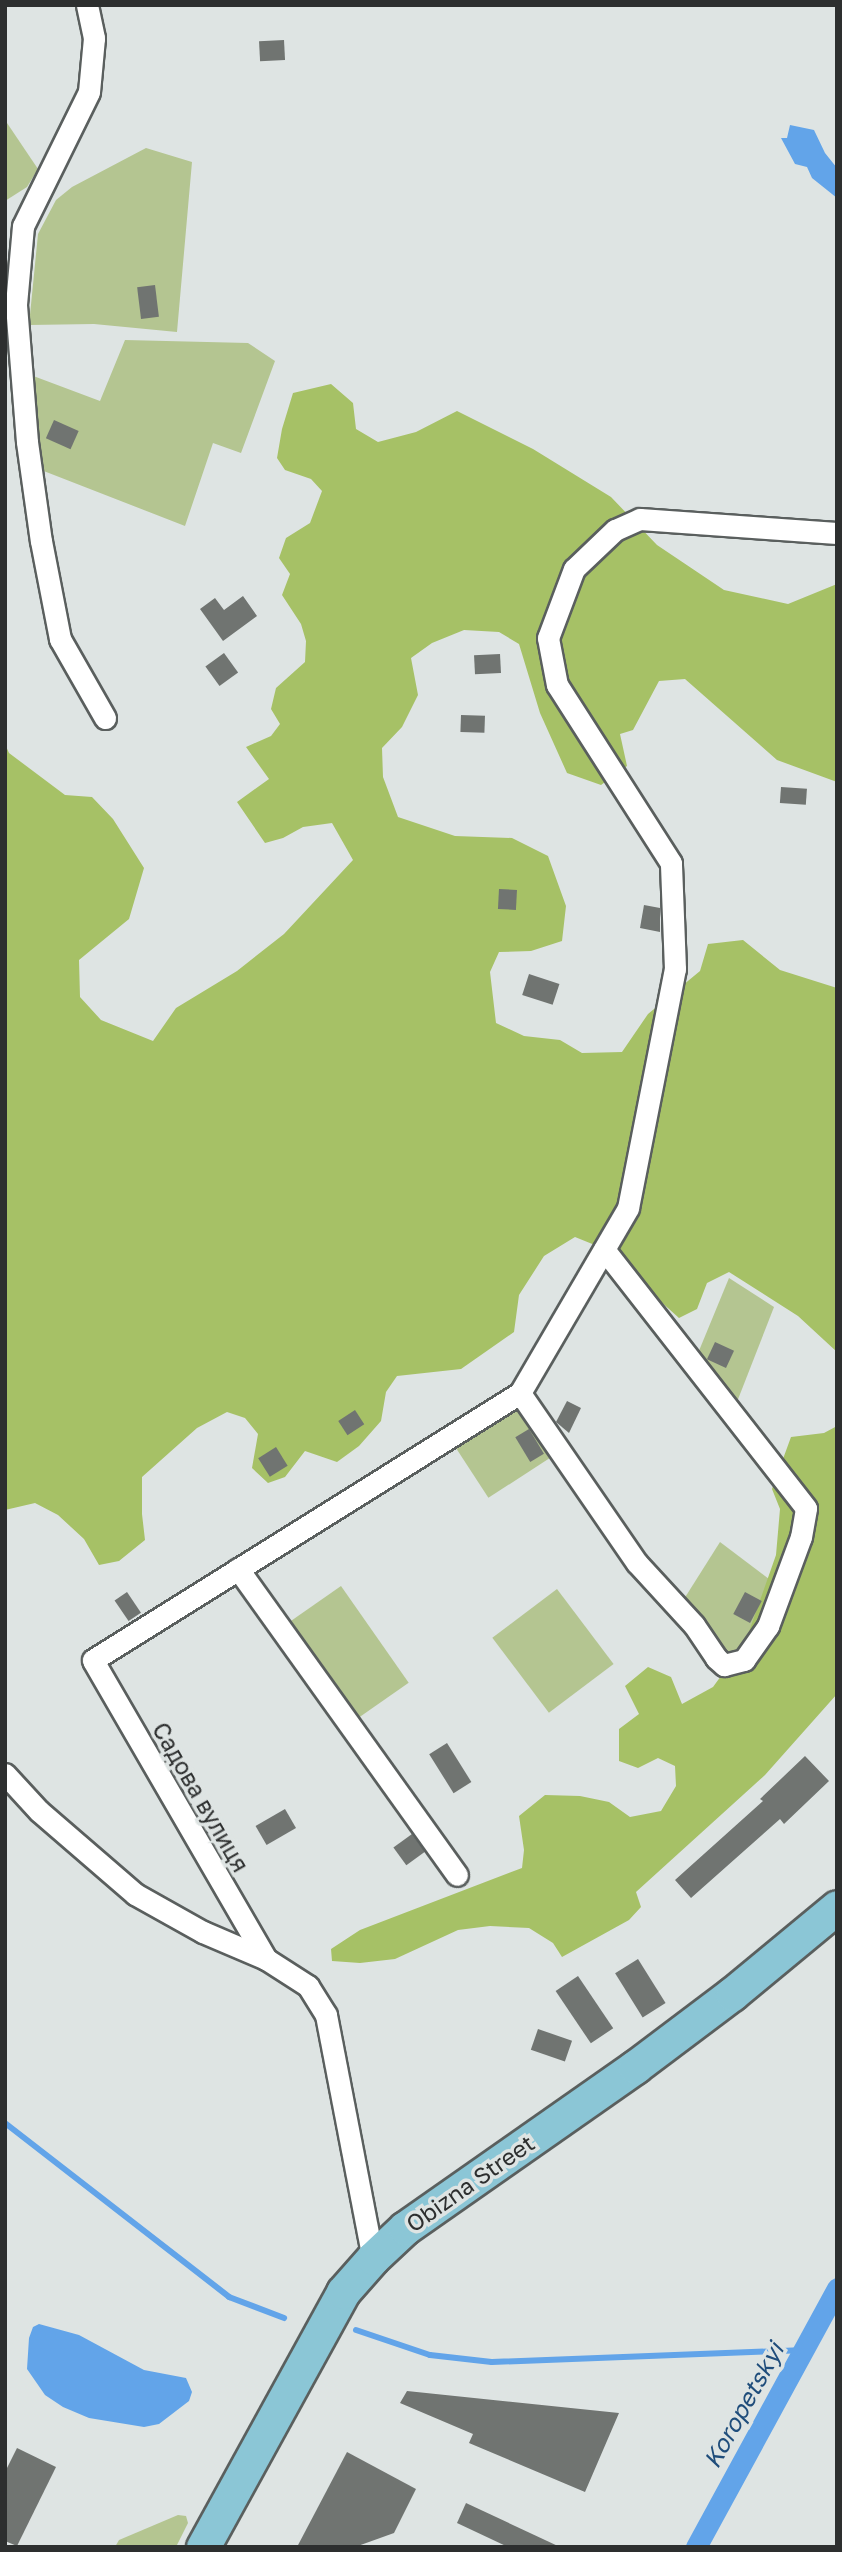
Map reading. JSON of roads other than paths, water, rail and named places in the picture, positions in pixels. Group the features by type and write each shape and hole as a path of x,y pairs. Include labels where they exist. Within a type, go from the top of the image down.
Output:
{"main road":[{"name":"Obizna Street","path":"203,2547 343,2292 373,2258 405,2228 646,2059 837,1907"}],"street":[{"path":"87,5 94,38 89,92 23,226 16,305 27,442 60,639 106,718"},
{"path":"457,1875 238,1569 520,1393 628,1208 675,969 671,863 557,685 548,638 574,569 615,530 640,519 837,533"},
{"path":"520,1393 637,1563 695,1625 716,1658 724,1665 744,1660 768,1626 801,1537 806,1508 604,1249"},
{"name":"Садова вулиця","path":"238,1569 93,1660 266,1959"},
{"path":"5,1774 39,1811 135,1894 203,1932 266,1959 308,1986 326,2015 373,2258"}],"water":[{"path":"790,125 814,130 825,153 837,168 837,198 812,178 807,167 795,164 781,138 787,138"},
{"path":"39,2324 79,2335 144,2370 186,2378 192,2392 189,2401 159,2424 144,2427 89,2418 63,2407 45,2395 27,2369 29,2338 33,2327"}],"waterway":[{"path":"5,2123 229,2297 284,2318"},
{"name":"Koropetskyi","path":"696,2547 837,2288"},
{"path":"356,2330 430,2355 492,2362 805,2350"}]}
